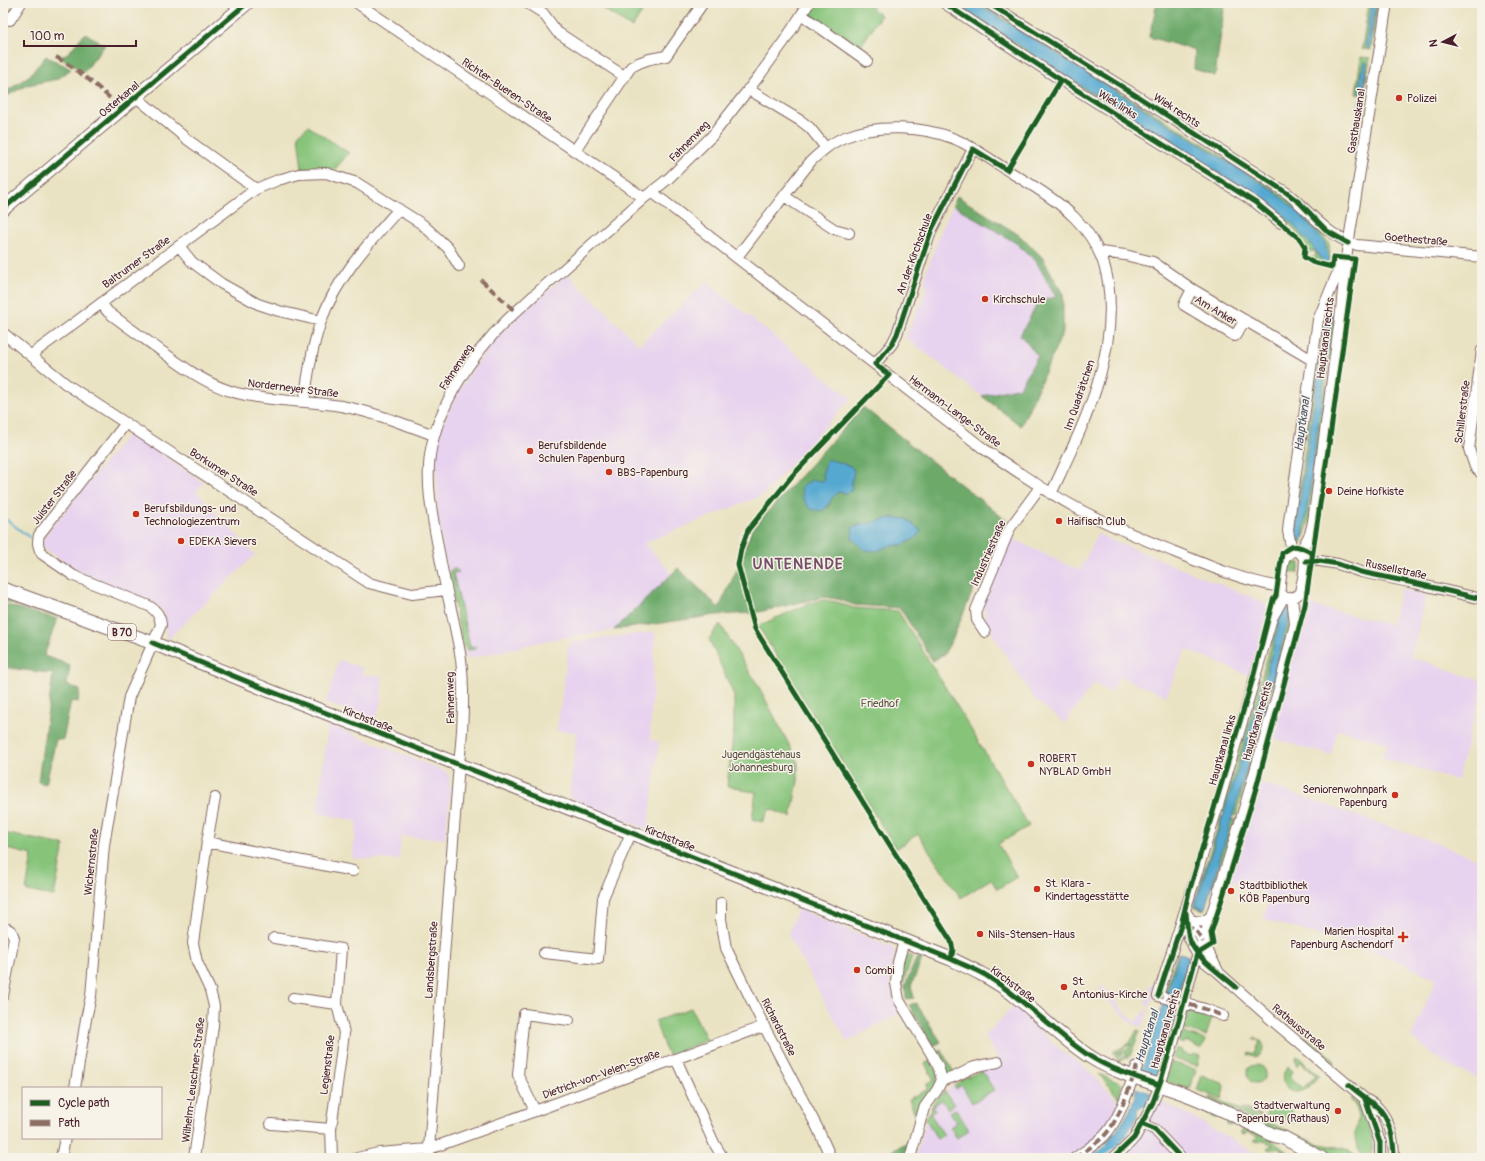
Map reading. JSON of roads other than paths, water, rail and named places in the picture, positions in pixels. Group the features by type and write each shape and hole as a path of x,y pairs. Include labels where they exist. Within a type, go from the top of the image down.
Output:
{"main road":[{"name":"Osterkanal","path":"3,209 136,97 243,4"},
{"name":"Kirchstraße","path":"5,589 153,643 270,691 951,959 986,975 1010,992 1061,1036 1092,1058 1110,1067 1135,1071 1159,1085"},
{"name":"B 70","path":"1159,1085 1190,1095 1273,1135 1284,1138 1320,1158"},
{"name":"B 70","path":"1273,1135 1300,1158"}],"street":[{"path":"6,18 21,3"},
{"name":"Richter-Bueren-Straße","path":"357,3 575,150 648,195"},
{"path":"527,3 542,13 557,32 624,76"},
{"path":"575,150 631,67 638,62 666,56 703,3"},
{"name":"Fahnenweg","path":"458,764 462,726 462,678 460,655 446,590 429,483 430,457 434,435 445,408 457,385 478,353 506,321 672,175 712,136 802,15 809,3"},
{"name":"Wiek links","path":"944,3 1061,80 1256,203 1281,222"},
{"name":"Wiek rechts","path":"988,3 1287,192 1327,230 1348,243"},
{"name":"Gasthauskanal","path":"1348,243 1387,3"},
{"path":"802,15 868,61"},
{"path":"748,89 802,121 810,128 826,148"},
{"path":"136,97 188,140 256,189"},
{"name":"Im Quadrätchen","path":"737,257 811,161 826,148 846,137 870,131 891,128 911,129 931,132 954,139 974,149 1048,194 1071,214 1088,233 1100,252 1108,281 1110,318 1105,359 1094,396 1084,424 1051,494"},
{"name":"An der Kirchschule","path":"875,364 892,344 897,334 932,229 974,149"},
{"name":"Baltrumer Straße","path":"31,355 256,189 278,180 300,174 326,173 357,183 422,224 448,248 459,266"},
{"name":"Hermann-Lange-Straße","path":"648,195 737,257 984,449 1051,494 1131,534 1216,569 1254,582 1280,587"},
{"path":"784,196 834,230 849,233"},
{"path":"304,402 309,369 321,321 334,291 356,258 399,209"},
{"path":"1299,555 1288,531 1318,320 1339,271 1348,243"},
{"name":"Goethestraße","path":"1348,243 1482,257"},
{"name":"Hauptkanal rechts","path":"1113,1158 1134,1138 1153,1102 1197,954 1204,942 1279,689 1295,624 1288,598 1280,592 1280,587 1285,558 1299,555 1310,534 1313,522 1341,310 1348,243"},
{"path":"179,246 192,262 222,284 258,304 279,311 321,321"},
{"name":"Am Anker","path":"1100,252 1125,255 1152,262 1192,289 1312,360"},
{"name":"Am Anker","path":"1192,289 1184,305 1235,336 1246,320"},
{"name":"Norderneyer Straße","path":"101,302 108,312 202,380 230,391 256,398 340,406 362,410 434,435"},
{"path":"1325,302 1335,304 1341,310"},
{"name":"Borkumer Straße","path":"3,333 66,384 369,583 412,594 446,590"},
{"name":"Schillerstraße","path":"1482,350 1469,449 1475,466 1482,474"},
{"name":"Juister Straße","path":"126,423 39,535 37,543 42,554 74,576 156,610 160,617 161,625 153,643"},
{"name":"Industriestraße","path":"986,632 977,620 976,610 1010,528 1040,487"},
{"name":"Hauptkanal links","path":"1182,1008 1158,996 1183,929 1185,911 1216,812 1272,618 1288,598 1297,596 1300,592 1299,555"},
{"name":"Russellstraße","path":"1299,555 1338,564 1361,572 1482,599"},
{"name":"Wichernstraße","path":"75,1087 91,996 104,845 129,698 153,643"},
{"name":"Landsbergstraße","path":"430,1154 458,764"},
{"name":"Wilhelm-Leuschner-Straße","path":"194,1158 213,1026 214,1006 210,990 197,962 193,943 207,842 215,798"},
{"path":"544,953 598,959 603,898 631,833"},
{"path":"207,842 353,871"},
{"name":"Richardstraße","path":"721,903 721,919 726,948 764,1026 817,1127 831,1158"},
{"path":"1185,911 1192,920 1199,922 1205,921 1211,916"},
{"path":"3,928 9,929 13,933 14,938 3,996"},
{"path":"1197,954 1183,929 1193,928 1204,942"},
{"name":"Legienstraße","path":"274,938 341,949 337,1004 344,1033 331,1129 332,1158"},
{"path":"904,941 897,969 896,983 899,1000 932,1054 938,1066 942,1080 938,1090 924,1108 910,1158"},
{"name":"Rathausstraße","path":"1204,942 1218,972"},
{"name":"Rathausstraße","path":"1197,954 1273,1021 1365,1099 1377,1107 1390,1129 1394,1158"},
{"path":"292,998 337,1004"},
{"path":"1182,1008 1205,1009 1223,1016"},
{"name":"Dietrich-von-Velen-Straße","path":"535,1111 518,1075 524,1014 569,1020"},
{"name":"Dietrich-von-Velen-Straße","path":"358,1158 379,1153 430,1154 535,1111 764,1026"},
{"name":"Dietrich-von-Velen-Straße","path":"676,1059 721,1157"},
{"path":"942,1080 957,1076 974,1067 998,1062"},
{"path":"1075,1158 1105,1135 1112,1125 1135,1071"},
{"path":"1365,1099 1380,1142 1380,1158"},
{"path":"272,1124 331,1129"},
{"path":"1141,1124 1154,1130 1181,1158"},
{"path":"61,1158 65,1139"}],"water":[{"path":"955,3 976,3 1271,189 1298,211 1325,243 1329,262 1324,263 1309,242 1282,213 1126,115"},
{"path":"1372,3 1376,3 1369,48 1367,48 1365,46"},
{"path":"1365,61 1367,63 1363,95 1359,94 1361,73"},
{"path":"1327,313 1333,315 1303,537 1300,541 1296,540 1295,534"},
{"path":"827,459 851,466 854,471 851,483 852,490 846,493 838,492 822,511 810,509 803,499 801,487 812,480 824,481 823,473"},
{"path":"890,518 906,519 921,531 916,538 902,545 892,545 876,551 865,550 852,538 853,527"},
{"path":"1282,609 1289,610 1290,613 1265,708 1205,908 1201,908 1195,905 1240,762 1273,649"},
{"path":"1180,953 1189,957 1177,996 1166,995 1179,954"},
{"path":"1163,1003 1173,1005 1172,1011 1177,1012 1156,1077 1141,1072"},
{"path":"1136,1088 1151,1093 1146,1107 1142,1105 1137,1109 1138,1114 1130,1129 1113,1149 1106,1142 1130,1110"}],"waterway":[{"path":"1359,108 1360,99"},
{"path":"3,517 29,537"},
{"name":"Hauptkanal","path":"1095,1158 1118,1141"}],"place":[{"name":"Polizei","path":"1399,98"},
{"name":"Kirchschule","path":"985,299"},
{"name":"Berufsbildende Schulen Papenburg","path":"530,451"},
{"name":"BBS-Papenburg","path":"609,472"},
{"name":"Deine Hofkiste","path":"1329,491"},
{"name":"Berufsbildungs- und Technologiezentrum","path":"136,514"},
{"name":"Haifisch Club","path":"1059,521"},
{"name":"EDEKA Sievers","path":"181,541"},
{"name":"ROBERT NYBLAD GmbH","path":"1031,764"},
{"name":"Seniorenwohnpark Papenburg","path":"1395,795"},
{"name":"St. Klara - Kindertagesstätte","path":"1037,889"},
{"name":"Stadtbibliothek KÖB Papenburg","path":"1231,891"},
{"name":"Nils-Stensen-Haus","path":"980,934"},
{"name":"Marien Hospital Papenburg Aschendorf","path":"1403,937"},
{"name":"Combi","path":"857,970"},
{"name":"St. Antonius-Kirche","path":"1064,987"},
{"name":"Stadtverwaltung Papenburg (Rathaus)","path":"1338,1111"}],"district":[{"name":"UNTENENDE","path":"798,564"}],"park label":[{"name":"Friedhof","path":"880,703"},
{"name":"Jugendgästehaus Johannesburg","path":"761,760"}]}
